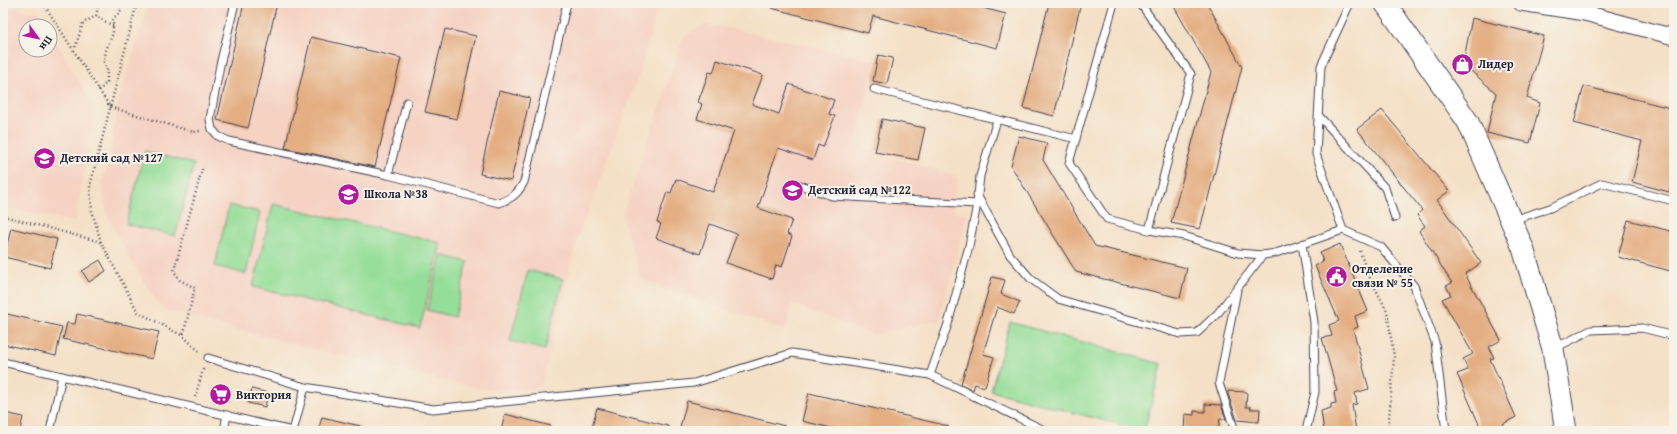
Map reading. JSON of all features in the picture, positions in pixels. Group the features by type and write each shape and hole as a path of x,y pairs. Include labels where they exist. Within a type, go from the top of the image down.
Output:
{"main road":[{"path":"1385,3 1468,122 1523,248 1553,348 1566,431"}],"street":[{"path":"1521,3 1586,8 1674,37"}],"lane":[{"path":"235,3 220,65 210,119 212,130 218,136 229,141 388,175 499,203 518,193 524,182 567,3"},
{"path":"1114,3 1069,163 1106,219 1148,230 1184,236 1238,254 1263,255 1276,253 1343,230 1382,247 1414,286 1435,342 1446,431"},
{"path":"1140,3 1191,74 1148,230"},
{"path":"1343,230 1316,154 1321,66 1350,3"},
{"path":"874,90 1076,139"},
{"path":"388,175 407,102"},
{"path":"1319,116 1385,188 1395,218"},
{"path":"930,375 948,324 965,260 977,204 980,176 997,120"},
{"path":"794,183 832,196 977,204"},
{"path":"1511,221 1550,208 1602,183 1674,201"},
{"path":"977,195 1010,255 1031,279 1058,299 1180,334 1197,333 1218,313 1263,255"},
{"path":"1302,244 1314,329 1315,392 1306,431"},
{"path":"1235,431 1219,383 1238,288"},
{"path":"1553,348 1591,330 1642,328 1674,336"},
{"path":"208,358 305,387 433,409 694,383 792,353 930,375 1046,431"},
{"path":"3,362 192,407 267,428 292,431 305,387"},
{"path":"50,431 62,376"},
{"path":"224,431 227,416"}],"path":[{"path":"43,3 110,107 193,132 212,130"},
{"path":"74,51 83,23 96,16 99,3"},
{"path":"99,91 107,82 107,70 104,62 106,50 113,33 113,19 120,10 121,3"},
{"path":"137,3 90,186 92,211 101,242 138,312 183,336 208,358 192,407"},
{"path":"96,16 113,26"},
{"path":"183,336 195,288 180,280 174,272 203,166"},
{"path":"3,216 101,242"},
{"path":"1356,236 1366,270 1387,311 1394,357 1388,431"}],"shaded area":[{"name":"Школа №38","path":"149,3 659,3 639,75 576,243 541,387 495,391 453,383 222,326 168,311 159,304 144,282 110,223 101,184 110,160 117,107"},
{"name":"Детский сад №127","path":"3,6 40,13 43,18 18,18 18,58 58,58 58,45 95,110 75,222 3,206"},
{"name":"Детский сад №122","path":"705,25 729,28 876,61 855,145 957,177 954,212 968,213 939,320 873,335 792,304 786,331 641,279 622,216 684,36"}],"green space":[{"path":"145,151 194,164 175,236 126,224"},
{"path":"273,204 441,243 420,328 253,287"},
{"path":"229,205 260,212 246,274 215,266"},
{"path":"441,255 468,262 454,317 427,310"},
{"path":"528,270 563,279 545,350 510,341"},
{"path":"1010,322 1162,364 1144,431 991,391"}],"building":[{"path":"244,3 277,3 248,128 217,120"},
{"path":"772,3 963,3 1006,14 997,48 873,16 868,33 771,8"},
{"path":"1049,3 1081,3 1054,116 1023,108"},
{"path":"1172,3 1207,3 1242,67 1200,229 1171,223 1211,72"},
{"path":"1472,18 1544,36 1527,98 1540,103 1530,143 1487,133 1496,93 1463,64"},
{"path":"445,29 476,36 457,119 425,112"},
{"path":"311,37 401,58 375,167 285,148"},
{"path":"878,55 893,58 887,84 873,81"},
{"path":"717,60 763,75 752,104 779,114 789,84 834,100 829,114 835,116 823,147 818,145 813,160 778,148 758,208 792,220 787,234 792,236 782,267 776,265 772,279 726,263 737,234 710,224 700,254 656,238 661,224 657,222 667,192 671,193 676,179 713,192 734,131 697,119 702,104 698,102 709,72 713,73"},
{"path":"1584,86 1674,109 1674,173 1669,192 1632,182 1642,141 1574,123"},
{"path":"499,91 530,98 511,181 480,174"},
{"path":"1382,110 1449,191 1437,200 1481,263 1465,274 1501,340 1489,347 1494,358 1490,359 1516,417 1503,424 1505,431 1482,431 1457,374 1468,370 1463,359 1473,354 1442,299 1451,295 1446,286 1452,283 1419,231 1425,226 1417,215 1422,210 1357,129"},
{"path":"882,119 925,128 918,160 875,152"},
{"path":"1019,136 1047,143 1043,160 1095,246 1187,268 1180,298 1076,272 1011,166"},
{"path":"1628,220 1674,232 1674,272 1618,257"},
{"path":"11,228 57,239 50,268 4,257"},
{"path":"1340,244 1368,311 1355,316 1358,327 1353,329 1369,389 1355,393 1357,404 1352,405 1356,431 1324,431 1321,411 1331,408 1331,404 1336,403 1334,392 1337,391 1322,338 1332,336 1329,325 1339,321 1315,266 1323,262 1320,253"},
{"path":"100,260 106,271 89,282 82,271"},
{"path":"992,277 1005,280 1001,294 1020,302 1014,314 997,307 983,354 994,357 985,387 975,384 973,390 961,384"},
{"path":"3,313 62,327 56,356 3,344"},
{"path":"77,314 159,332 152,359 63,339 67,323 75,324"},
{"path":"252,389 268,393 265,407 248,403"},
{"path":"1228,391 1247,392 1246,407 1251,407 1250,409 1260,409 1259,422 1237,420"},
{"path":"809,393 948,426 948,431 844,431 802,421"},
{"path":"687,401 785,426 785,431 679,431"},
{"path":"1205,404 1221,405 1226,419 1220,419 1218,431 1184,430 1185,414 1194,415 1194,411 1205,412"},
{"path":"597,408 668,426 668,431 591,431"},
{"path":"5,413 23,417 20,431 3,431"},
{"path":"505,414 551,426 551,431 501,431"},
{"path":"322,417 360,426 359,431 318,431"}],"place":[{"name":"Лидер","path":"1463,64"},
{"name":"Детский сад №127","path":"45,158"},
{"name":"Детский сад №122","path":"793,190"},
{"name":"Школа №38","path":"349,194"},
{"name":"Отделение связи № 55","path":"1337,276"},
{"name":"Виктория","path":"221,395"}]}
